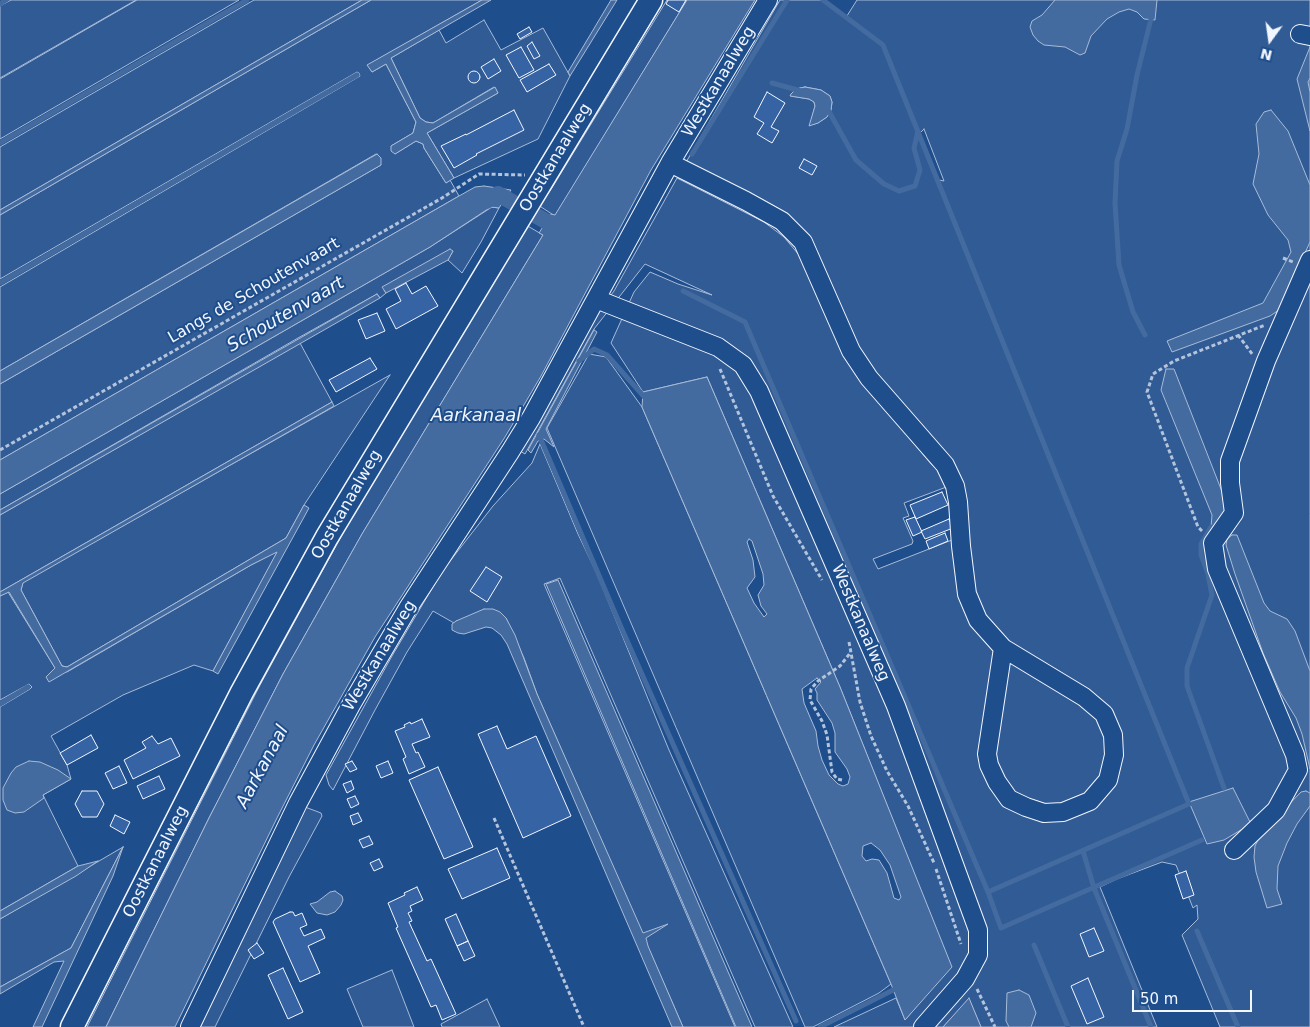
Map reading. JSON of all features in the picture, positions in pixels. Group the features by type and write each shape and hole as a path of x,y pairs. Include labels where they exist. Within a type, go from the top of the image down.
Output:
{"main road":[{"name":"Oostkanaalweg","path":"72,1027 252,675 327,537 508,235 532,181 651,0"}],"street":[{"name":"Westkanaalweg","path":"190,1027 298,803 351,705 408,608 510,452 670,163 768,0"},
{"path":"670,163 782,221 802,242 851,352 869,378 945,465 955,486 967,594 978,620 1003,648 1084,697 1104,714 1113,735 1114,755 1108,780 1090,801 1063,812 1044,813 1009,799 997,782 989,765 987,754 1003,648"},
{"path":"1234,850 1276,810 1304,776 1217,568 1213,543 1234,513 1230,483 1230,461 1266,361 1310,260"},
{"name":"Westkanaalweg","path":"596,299 715,346 743,365 759,391 896,706 978,930 978,955 966,979 922,1027"}],"path":[{"name":"Langs de Schoutenvaart","path":"0,450 442,198 479,174 532,181"},
{"path":"1198,527 1147,392 1153,374 1174,361 1284,318"},
{"path":"715,346 713,353 773,496 826,586"},
{"path":"847,638 860,702 871,736 887,771 908,806 935,865 969,972 995,1027"},
{"path":"842,780 837,779 832,772 827,735 822,721 810,700 811,688 840,666 851,652"},
{"path":"494,818 584,1027"}],"shaded area":[{"path":"11,0 136,0 0,78 0,6"},
{"path":"137,0 239,0 0,139 0,79"},
{"path":"254,0 362,0 0,210 0,147"},
{"path":"371,0 482,0 368,65 372,72 386,64 416,122 413,133 391,146 395,154 416,141 423,144 446,183 450,180 459,196 0,460 0,384 381,165 376,154 0,371 0,287 360,76 359,73 357,72 0,279 0,215"},
{"path":"667,0 687,0 555,216 538,205 550,191"},
{"path":"780,0 826,0 845,19 857,0 1310,0 1310,1027 1220,1027 1182,935 1198,919 1197,905 1193,908 1176,865 1162,862 1100,887 1157,1027 981,1027 969,999 943,1027 834,1027 896,998 905,1020 951,966 840,687 707,377 643,392 611,343 634,292 650,272 678,284 712,295 645,264 594,329 525,454 520,451 588,326 614,291 677,178 764,222 784,237 799,255 853,360 869,384 868,389 932,465 949,479 949,486 904,503 909,516 903,518 913,541 912,544 873,559 878,569 957,538 961,586 975,620 997,650 997,669 985,749 987,765 994,784 1006,799 1025,810 1054,816 1067,813 1089,804 1100,794 1111,779 1117,754 1115,738 1110,721 1102,707 1001,641 991,632 974,603 967,577 961,503 955,474 945,458 895,404 856,354 839,320 818,268 822,265 804,236 788,218 773,208 685,164","holes":["805,87 821,90 830,96 832,102 831,110 827,117 818,123 810,125 815,106 814,102 809,99 791,96 796,89","924,129 944,181 939,180 920,133"]},
{"path":"484,20 501,50 543,28 570,76 538,139 454,178 427,133 498,93 494,87 433,123 426,122 420,118 391,58 439,30 446,43"},
{"path":"492,207 499,208 462,273 448,260 453,251 384,290 386,293 380,298 377,294 298,338 0,510 0,494 430,247"},
{"path":"526,225 543,235 362,534 283,674 209,818 106,1027 87,1027 260,685 354,513"},
{"path":"300,343 332,402 0,592 0,515"},
{"path":"589,354 606,357 642,407 891,984 879,993 813,1027 805,1027 547,428"},
{"path":"390,375 304,505 286,538 67,667 62,666 21,590 23,582"},
{"path":"540,444 597,574 669,750 793,1027 755,1027 560,578 544,584 735,1027 683,1027 537,694 524,658 506,618 456,621 454,623 433,611 407,652 333,790 329,785 326,775 392,656 443,570 493,506 532,463"},
{"path":"278,551 213,671 194,665 123,695 51,736 67,765 71,779 43,795 78,866 0,911 0,707 32,687 29,684 0,700 0,596 8,592 55,668 67,672"},
{"path":"1006,659 1092,706 1111,744 1098,787 1057,808 1024,802 996,775 992,740"},
{"path":"305,807 321,813 322,816 289,877 215,1027 200,1027 267,884"},
{"path":"123,847 71,948 0,987 0,919"},
{"path":"392,970 414,1027 363,1027 347,989"},
{"path":"487,999 500,1027 442,1027 441,1024"}],"water":[{"path":"362,0 371,0 0,215 0,210"},
{"path":"482,0 491,0 391,58 420,118 426,122 433,123 495,87 498,93 427,133 454,178 446,183 423,144 416,141 395,154 391,151 391,146 413,133 416,122 386,64 372,72 367,65"},
{"path":"611,0 617,0 570,76 568,72"},
{"name":"Aarkanaal","path":"687,0 755,0 651,170 541,376 505,437 375,637 314,745 175,1027 106,1027 209,818 283,674 362,534 543,235 539,233 551,214 555,215"},
{"path":"1055,0 1157,0 1155,20 1144,19 1137,12 1129,9 1119,12 1107,19 1091,36 1085,53 1080,55 1065,47 1044,45 1033,35 1030,27 1032,21 1042,15"},
{"path":"1310,47 1310,78 1308,82 1310,92 1310,131 1297,79"},
{"path":"805,87 821,90 830,96 832,102 831,110 827,117 809,126 815,106 814,102 809,99 790,96 796,89"},
{"path":"1271,110 1288,131 1310,185 1310,242 1279,310 1270,316 1172,352 1167,341 1263,303 1291,252 1288,240 1268,215 1253,184 1259,154 1256,124 1264,112"},
{"path":"377,154 381,158 381,165 0,384 0,371"},
{"path":"484,186 511,190 499,208 491,207 430,247 0,494 0,460 459,196 475,187"},
{"path":"450,249 453,251 448,260 386,293 382,287"},
{"path":"377,294 380,298 0,515 0,510"},
{"path":"594,330 597,332 546,429 554,447 544,439 538,441 531,453 528,450"},
{"path":"1166,369 1174,369 1230,512 1226,518 1211,527 1212,515 1161,390"},
{"path":"707,377 840,687 952,967 905,1020 642,407 643,392","holes":["749,539 752,541 763,574 764,585 758,595 761,606 767,614 764,617 754,603 747,588 755,577 753,560 747,542","817,678 821,682 815,689 817,700 832,723 835,733 835,752 847,769 850,777 848,784 843,786 838,784 829,775 822,760 816,731 804,703 802,689","871,843 880,850 890,865 901,897 899,900 894,898 887,873 879,860 872,859 866,861 862,856 863,846"]},
{"path":"332,402 334,406 23,583 21,590 62,666 67,667 286,538 304,505 309,508 218,674 213,671 277,552 251,565 49,682 46,677 55,668 9,592 0,596 0,592"},
{"path":"1232,535 1237,535 1264,603 1270,611 1287,619 1295,631 1310,671 1310,769 1302,734 1296,718 1280,692 1263,653 1235,574 1226,545 1227,539"},
{"path":"558,580 752,1027 736,1027 546,584"},
{"path":"484,609 493,609 500,612 506,618 515,635 537,694 643,933 668,924 646,938 683,1027 672,1027 507,644 501,635 492,628 486,627 464,634 452,630 452,624 456,621"},
{"path":"29,761 40,762 58,770 71,779 43,795 44,798 24,812 15,813 7,810 3,800 3,788 16,767"},
{"path":"1233,788 1251,824 1224,840 1207,844 1189,802"},
{"path":"1306,791 1310,793 1310,806 1297,824 1278,866 1277,889 1282,904 1267,908 1256,872 1255,846 1261,834 1301,792"},
{"path":"123,847 113,876 42,1027 33,1027 64,961 54,962 0,994 0,987 71,948"},
{"path":"98,861 76,876 0,919 0,911 78,866"},
{"path":"335,891 342,896 341,905 335,912 327,915 317,913 310,904"},
{"path":"1019,990 1029,995 1036,1013 1031,1027 1009,1027 1006,1021 1007,993"},
{"path":"969,998 981,1027 943,1027"}],"building":[{"path":"668,0 686,0 679,12 666,4"},
{"path":"529,27 532,32 520,39 517,34"},
{"path":"532,42 540,56 534,59 527,46"},
{"path":"521,47 534,70 519,78 506,55"},
{"path":"494,59 501,71 488,79 481,67"},
{"path":"549,64 556,75 527,92 520,80"},
{"path":"472,71 476,71 480,77 476,83 472,83 468,79 468,75"},
{"path":"767,92 785,103 771,127 779,131 772,143 757,134 764,123 754,117"},
{"path":"514,110 524,130 476,154 454,168 441,146"},
{"path":"804,159 817,166 812,175 799,168"},
{"path":"406,283 412,294 426,286 438,306 396,329 386,309 401,301 395,289"},
{"path":"377,313 385,331 366,339 358,320"},
{"path":"370,358 377,369 336,392 329,380"},
{"path":"942,492 948,505 916,519 910,505"},
{"path":"915,517 922,532 913,536 906,520"},
{"path":"949,519 953,528 925,539 921,531"},
{"path":"945,533 948,541 929,549 926,541"},
{"path":"486,567 502,577 487,602 470,591"},
{"path":"422,719 430,737 412,744 425,767 409,774 403,759 406,757 395,731 405,727 404,725 410,722 411,724"},
{"path":"497,726 507,749 536,736 571,816 523,838 478,734"},
{"path":"91,735 98,748 67,765 60,753"},
{"path":"152,736 158,744 171,738 180,756 133,779 124,760 146,748 142,742"},
{"path":"352,761 357,769 350,772 345,764"},
{"path":"388,761 393,773 381,778 376,766"},
{"path":"119,766 127,783 113,789 105,773"},
{"path":"438,767 473,847 444,859 409,780"},
{"path":"159,776 165,789 143,799 137,786"},
{"path":"351,781 354,789 347,793 343,784"},
{"path":"82,791 97,791 104,804 97,817 82,817 75,804"},
{"path":"355,796 359,804 351,808 347,799"},
{"path":"358,813 362,821 353,825 350,816"},
{"path":"115,815 130,822 124,834 110,826"},
{"path":"369,836 373,844 363,848 359,840"},
{"path":"497,848 510,878 462,899 448,869"},
{"path":"379,859 383,867 374,871 370,863"},
{"path":"1186,871 1194,895 1183,899 1175,875"},
{"path":"417,887 423,900 410,906 412,911 408,913 412,921 409,922 427,961 431,959 456,1014 442,1020 436,1005 431,1007 396,928 398,927 388,903"},
{"path":"293,912 295,916 302,913 307,925 300,928 304,936 321,929 325,938 308,946 320,973 300,982 273,922 275,919"},
{"path":"456,914 468,941 457,946 445,919"},
{"path":"1094,928 1104,951 1089,957 1080,934"},
{"path":"468,941 475,956 464,961 457,946"},
{"path":"257,943 264,953 254,959 248,950"},
{"path":"283,968 303,1012 288,1019 268,975"},
{"path":"1088,978 1104,1017 1087,1024 1071,986"}],"waterway":[{"path":"0,4 6,0"},
{"path":"0,143 247,0"},
{"path":"692,154 787,0"},
{"path":"683,291 745,322 988,892 1189,804 883,45 823,0"},
{"path":"1145,335 1133,312 1119,265 1115,203 1117,161 1127,129 1137,75 1152,15"},
{"path":"0,283 357,75"},
{"path":"772,83 801,91"},
{"path":"827,108 856,160 884,184 899,191 915,186 920,170 914,148 918,131"},
{"name":"Schoutenvaart","path":"486,201 498,194 565,232"},
{"path":"579,361 594,349 607,355 647,400"},
{"path":"539,435 621,627 796,1021"},
{"path":"1211,527 1201,544 1201,555 1208,574 1212,595 1187,668 1187,686 1224,788"},
{"path":"0,704 28,687"},
{"path":"988,892 1001,928 1202,840"},
{"path":"1083,851 1094,888 1151,1027"},
{"path":"1197,931 1238,1027"},
{"path":"1034,945 1068,1027"},
{"path":"820,1027 899,987"}]}
